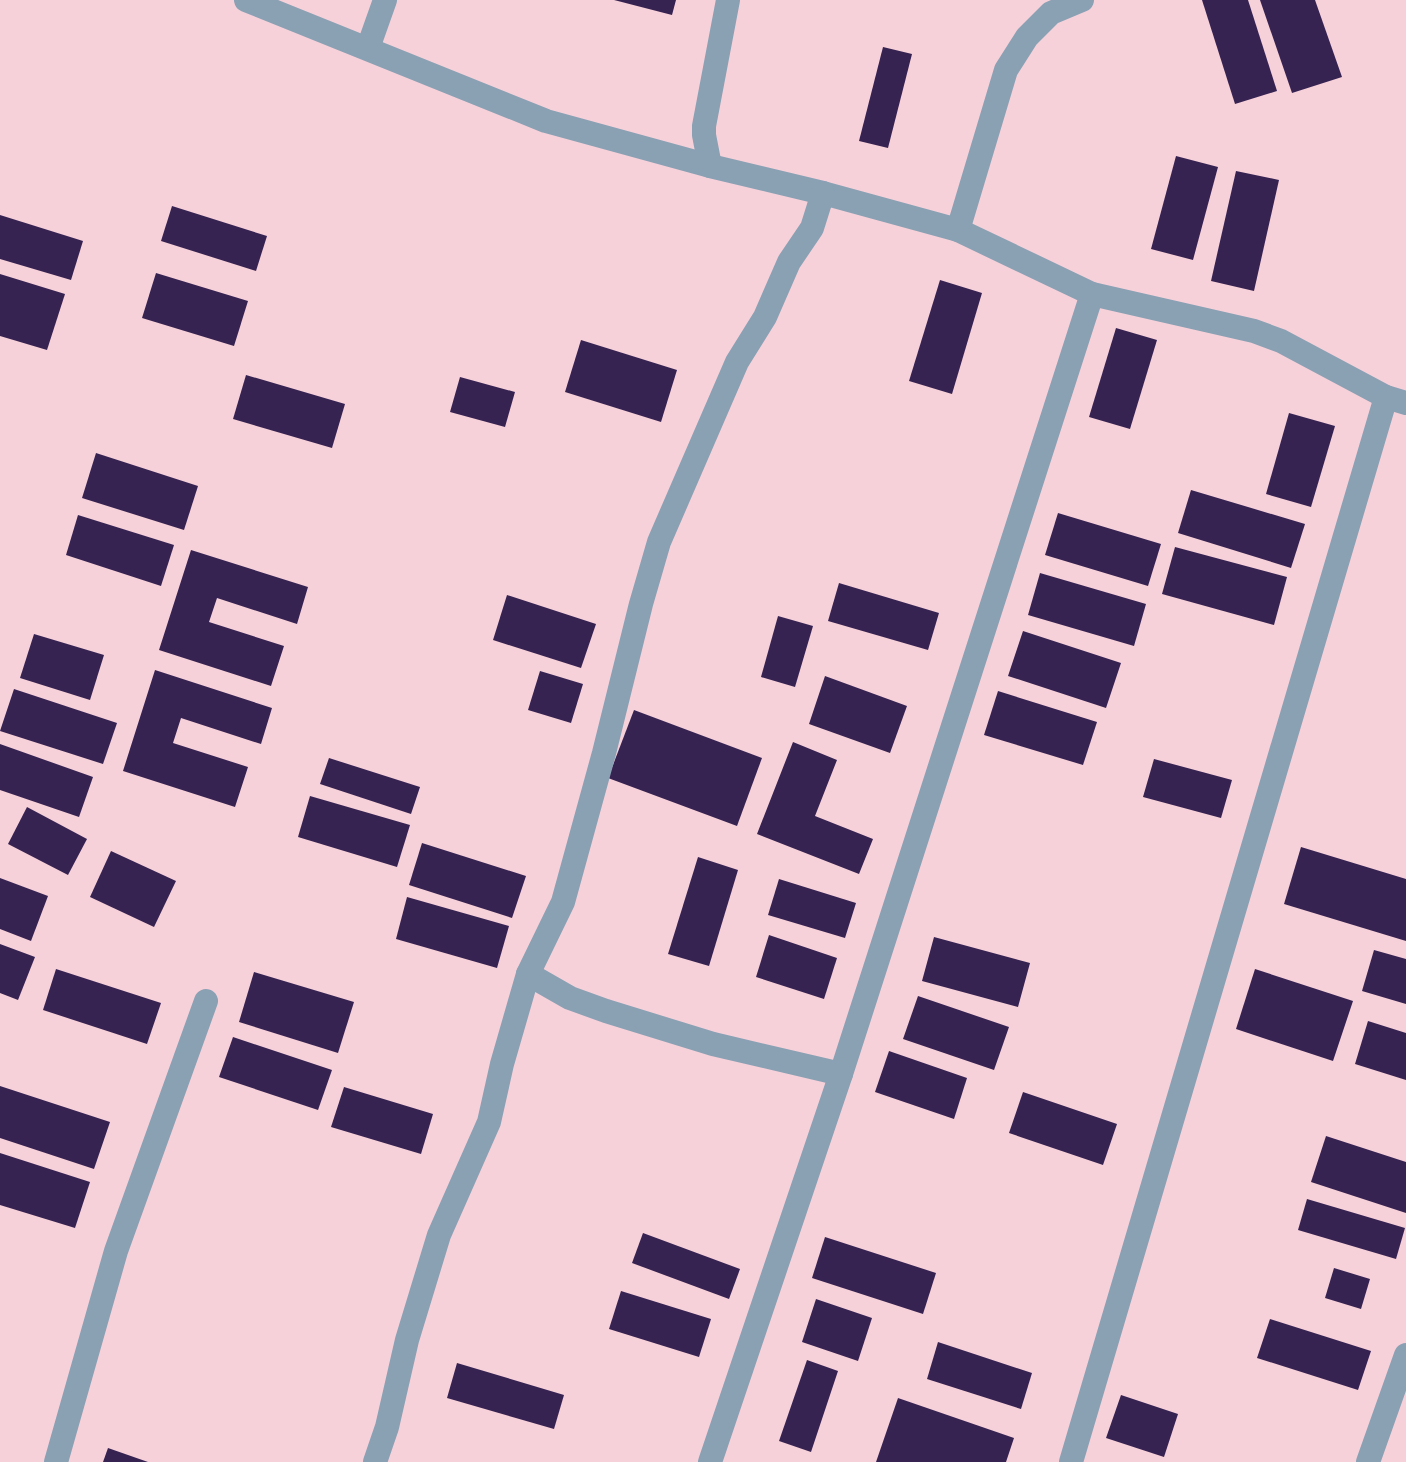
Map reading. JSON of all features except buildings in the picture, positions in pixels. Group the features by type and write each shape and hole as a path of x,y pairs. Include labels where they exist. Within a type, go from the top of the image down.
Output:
{"street":[{"path":"246,0 546,121 958,230 1092,294 1254,331 1281,341 1396,400 1071,1462"},
{"path":"368,48 385,0"},
{"path":"710,166 704,126 728,0"},
{"path":"958,230 1005,70 1027,37 1051,13 1082,0"},
{"path":"375,1462 387,1426 408,1340 440,1235 489,1122 502,1064 528,974 563,902 659,543 738,362 765,317 789,262 812,228 823,193"},
{"path":"710,1462 841,1074 1092,294"},
{"path":"528,974 570,998 606,1011 713,1044 841,1074"},
{"path":"56,1462 116,1251 206,1001"},
{"path":"1368,1462 1406,1355"}]}
